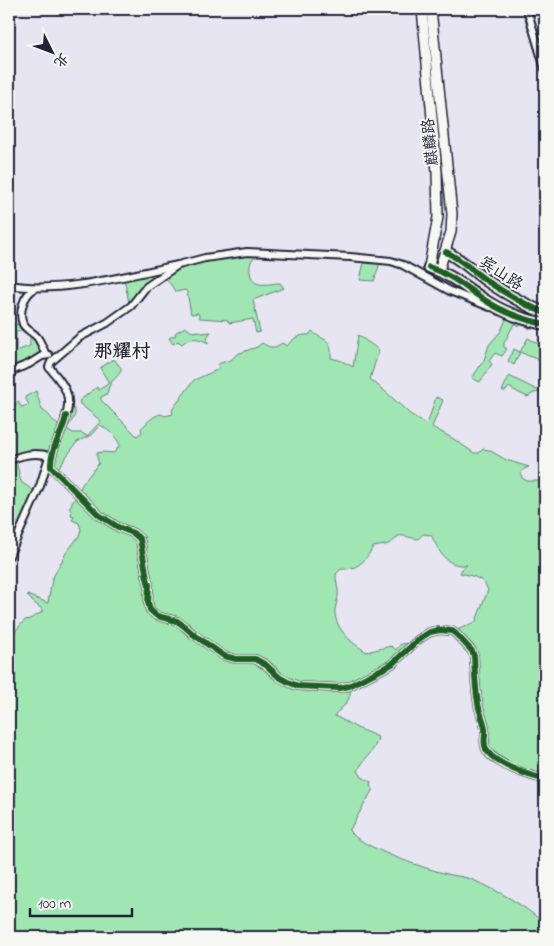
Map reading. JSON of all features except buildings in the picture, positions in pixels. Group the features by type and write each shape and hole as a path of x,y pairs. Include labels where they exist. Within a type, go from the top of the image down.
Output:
{"main road":[{"name":"麒麟路","path":"422,9 437,172 438,217 434,269"},
{"name":"麒麟路","path":"431,9 452,214 451,232 446,252 434,269"},
{"name":"宾山路","path":"446,252 456,256 501,290 545,313"},
{"name":"宾山路","path":"434,269 450,275 501,309 545,324"}],"street":[{"path":"527,9 545,69"},
{"path":"9,285 34,289 56,288 205,258 247,252 378,259 404,265 473,301 492,308 501,309"},
{"path":"9,556 40,486 66,416 68,403 65,387 48,367 55,356 80,337 107,323 131,306 146,287 178,264"},
{"path":"34,289 24,300 22,322 26,329 39,340 46,355"},
{"path":"9,372 46,355 55,356"},
{"path":"66,416 54,446 50,460 51,467 99,515 118,527 134,533 140,539 146,578 149,585 148,602 150,610 157,616 177,621 224,656 236,659 255,659 266,665 279,677 298,686 340,688 368,677 392,664 410,646 430,632 440,630 452,631 474,656 478,703 484,726 484,742 487,751 498,760 522,773 545,779"},
{"path":"9,461 26,454 50,456"}],"green space":[{"path":"259,255 269,257 257,256 252,261 250,273 253,281 261,284 280,283 284,288 253,300 260,332 256,333 253,319 229,323 228,320 200,318 198,313 191,314 187,292 185,290 176,292 166,278 186,266 203,261"},
{"path":"364,262 380,263 374,281 360,280"},
{"path":"165,271 129,303 124,278"},
{"path":"507,317 529,323 530,326 529,329 529,326 514,324 504,343 504,347 507,349 502,356 495,353 489,361 492,364 480,382 472,378 484,360 489,345 501,331"},
{"path":"9,323 20,325 25,330 16,332 16,351 30,346 30,334 34,336 41,350 36,358 10,369"},
{"path":"185,327 192,332 211,332 207,337 208,343 195,339 185,341 182,344 178,341 173,344 169,338"},
{"path":"312,331 329,343 331,358 353,367 358,335 379,350 370,379 410,414 427,425 436,397 443,400 432,427 474,453 479,453 483,449 489,450 506,460 529,467 521,473 522,478 527,481 545,481 545,778 515,768 488,750 479,700 477,661 457,631 476,621 488,590 480,580 460,573 467,565 453,564 448,561 431,535 423,534 418,539 398,536 390,543 373,547 360,564 352,568 341,569 336,574 338,598 335,617 337,623 350,640 367,652 391,646 396,650 401,644 412,643 392,662 341,687 299,684 289,681 267,664 225,654 185,625 158,615 151,609 142,539 110,521 78,492 99,463 97,453 114,453 120,445 117,439 106,429 100,425 91,435 77,442 58,468 54,466 55,453 70,410 74,409 75,414 67,429 73,433 82,433 87,436 101,421 80,404 79,401 97,387 99,390 109,383 100,368 114,359 121,368 121,371 111,383 107,394 101,397 101,400 137,436 142,432 141,429 156,416 173,414 172,410 194,380 219,369 218,365 220,363 231,360 237,354 257,347 262,343 272,347 282,343 287,346 296,338 302,335 309,335"},
{"path":"528,338 545,348 545,363 520,352"},
{"path":"514,349 520,352 514,365 508,361"},
{"path":"509,376 545,394 536,392 528,397 509,387 506,391 502,391"},
{"path":"36,391 42,410 59,426 49,452 9,460 9,427 14,425 9,413 18,401 21,407 29,405 25,397"},
{"path":"16,460 21,482 34,491 12,542 9,544 9,463"},
{"path":"77,495 139,540 149,610 176,622 223,657 254,661 287,683 350,689 350,697 335,716 378,737 375,746 358,771 362,777 371,782 370,786 373,789 349,831 366,844 407,862 470,879 502,894 529,911 545,924 545,937 9,937 9,638 25,620 42,612 42,609 27,595 48,603 52,579 66,553 79,536 81,529 79,523 72,520 74,516 71,515 72,512 69,508"}],"cycle path":[{"path":"446,252 501,290 545,313"},
{"path":"429,267 451,277 483,299 505,311 545,324"},
{"path":"66,416 52,454 51,467 99,515 118,527 133,533 140,539 149,585 148,602 150,610 157,616 177,621 224,656 236,659 255,659 266,665 279,677 298,686 340,688 349,686 392,664 419,639 430,632 440,630 452,631 472,651 474,656 477,697 484,726 484,743 487,751 498,761 522,773 545,779"}],"district":[{"name":"那耀村","path":"122,350"}]}
